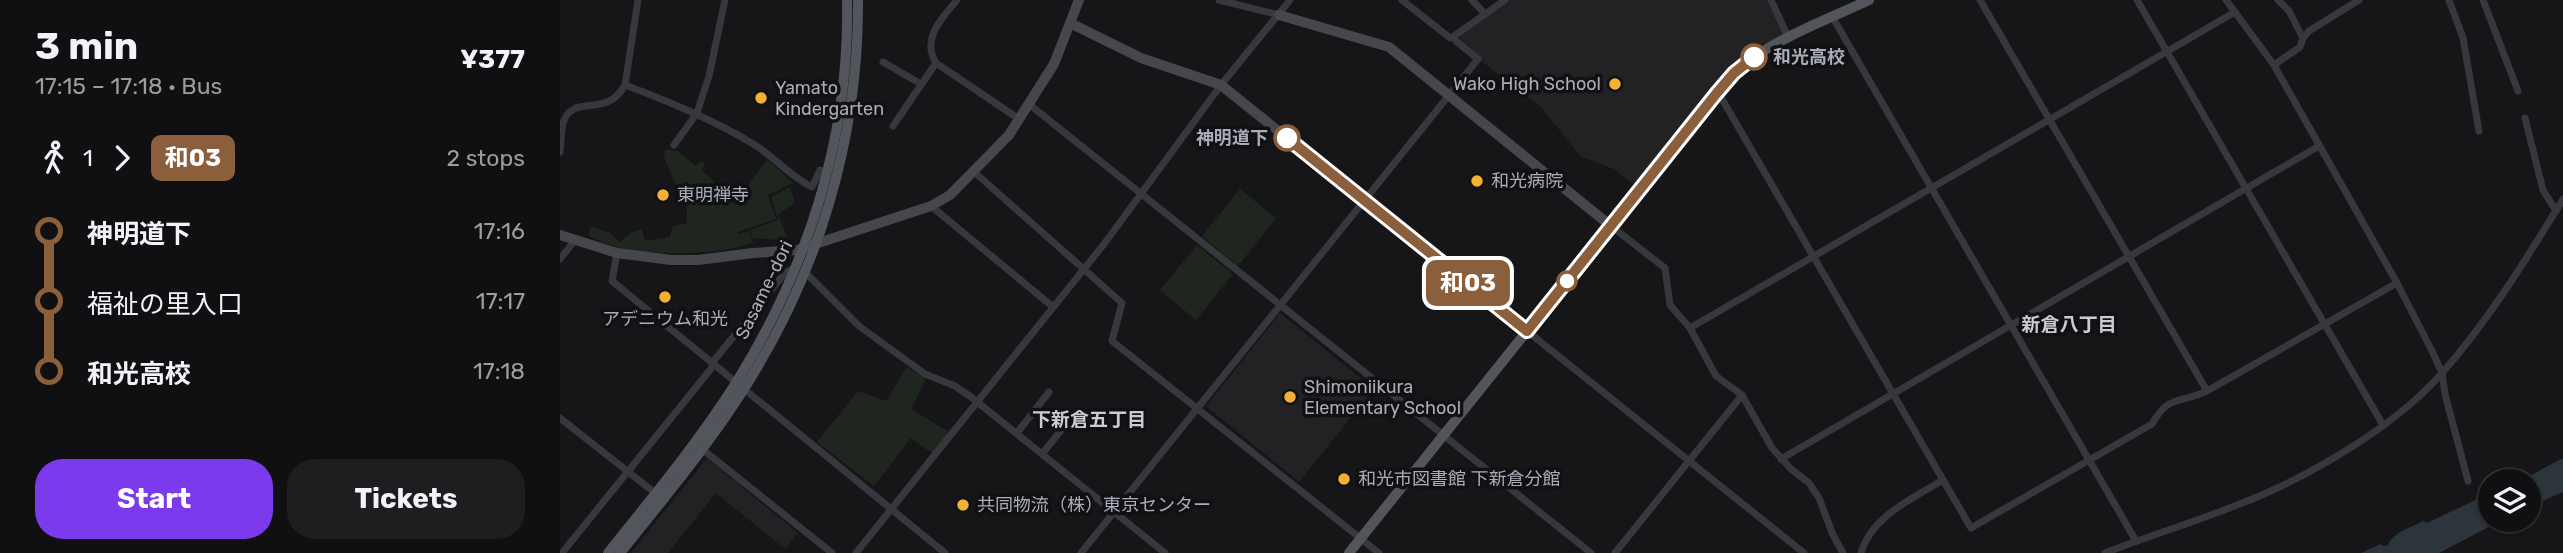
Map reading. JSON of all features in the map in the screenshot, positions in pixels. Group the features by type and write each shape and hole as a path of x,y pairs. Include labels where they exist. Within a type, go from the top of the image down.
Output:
{"main road":[{"name":"Sasame-dori","path":"801,269 804,248 828,173 838,128 844,84 848,0"},
{"name":"Sasame-dori","path":"620,553 702,449 739,386 780,326 801,269 816,244 839,171 849,123 856,64 858,0"},
{"path":"1349,553 1716,94 1748,61 1869,0"},
{"name":"Sasame-dori","path":"608,553 739,386"}],"street":[{"path":"560,152 563,123 569,112 578,106 608,104 620,95 625,85 638,0"},
{"path":"674,145 697,113 709,76 725,0"},
{"path":"957,0 932,33 933,58 936,63 1019,120"},
{"path":"560,235 617,253 685,260 804,248 931,206 950,195 1000,146 1030,105 1054,64 1079,0"},
{"path":"1219,0 1389,47 1665,268 1670,305 1690,328 1716,376 1742,395 1772,448 1809,483 1819,498 1843,553"},
{"path":"856,553 1054,307 1221,85 1290,0"},
{"path":"1081,553 1478,59 1402,0"},
{"path":"1472,0 1485,13"},
{"path":"1454,38 1505,0"},
{"path":"1772,0 1789,39"},
{"path":"1980,0 2207,391"},
{"path":"2137,0 2383,425"},
{"path":"2226,0 2274,65 2396,283 2442,373 2468,481"},
{"path":"2278,0 2289,11 2303,38"},
{"path":"2274,65 2300,47 2309,31 2359,0"},
{"path":"2449,0 2463,38 2479,131"},
{"path":"2483,0 2518,91"},
{"path":"1690,328 2235,12"},
{"path":"1833,18 2136,541"},
{"path":"1070,23 1142,58 1221,85 1804,553"},
{"path":"883,62 921,84"},
{"path":"893,126 936,63"},
{"path":"625,85 697,113 754,144 805,184 812,187 820,170 828,173"},
{"path":"1716,94 1722,99 1971,528 2152,425 2161,409 2174,401 2207,391 2396,283"},
{"path":"1030,105 1591,553"},
{"path":"2525,118 2543,190 2556,211"},
{"path":"1781,458 2319,146"},
{"path":"973,171 1122,303 1112,341 1379,553"},
{"path":"2105,553 2242,504 2276,489 2383,425 2423,393 2442,373 2494,304 2563,199"},
{"path":"931,206 1054,307"},
{"path":"560,259 576,239"},
{"path":"617,253 612,281 945,553"},
{"path":"562,553 785,274 801,269 859,326 925,374 955,386 977,402 1166,553"},
{"path":"1017,433 1049,392"},
{"path":"1615,553 1742,395"},
{"path":"560,418 655,494"},
{"path":"1042,454 1070,419"},
{"path":"702,449 832,553"},
{"path":"1861,553 1864,540 1897,507 1943,480"}],"shaded area":[{"name":"Wako High School","path":"1510,0 1769,0 1784,31 1782,37 1757,46 1741,57 1636,186 1614,169 1580,156 1541,107 1480,60 1482,58 1460,39 1459,35"},
{"path":"667,149 677,151 696,166 701,161 705,164 702,170 721,188 740,197 767,159 793,183 768,195 776,219 738,232 749,231 753,243 738,247 705,252 652,252 620,248 589,236 590,226 610,233 620,242 632,232 642,229 645,241 670,237 672,227 687,223 687,205 663,154"},
{"path":"790,187 795,202 778,215 787,236 779,240 753,238 750,230 778,220 771,197"},
{"path":"1240,189 1276,218 1238,266 1202,236"},
{"path":"1197,245 1233,274 1196,320 1160,290"},
{"name":"Shimoniikura Elementary School","path":"1280,313 1374,389 1299,482 1206,406"},
{"path":"907,367 926,379 911,409 949,432 933,454 911,438 874,486 817,442 858,391 886,401"},
{"path":"707,458 798,533 785,549 716,493 668,553 631,553"},
{"path":"2563,458 2563,492 2541,502 2541,470"},
{"path":"2478,499 2479,532 2439,553 2361,553 2381,544 2388,545 2403,531 2423,521 2427,523"}],"bus line":[{"name":"和03","path":"1287,138 1527,331 1716,94 1734,73 1754,57"}],"place":[{"name":"和光高校","path":"1754,57"},
{"name":"Wako High School","path":"1615,84"},
{"name":"Yamato Kindergarten","path":"761,98"},
{"name":"神明道下","path":"1287,138"},
{"name":"和光病院","path":"1477,181"},
{"name":"東明禅寺","path":"663,195"},
{"name":"アデニウム和光","path":"665,297"},
{"name":"Shimoniikura Elementary School","path":"1290,397"},
{"name":"和光市図書館 下新倉分館","path":"1344,479"},
{"name":"共同物流（株）東京センター","path":"963,505"}],"district":[{"name":"新倉八丁目","path":"2069,324"},
{"name":"下新倉五丁目","path":"1089,419"}]}
